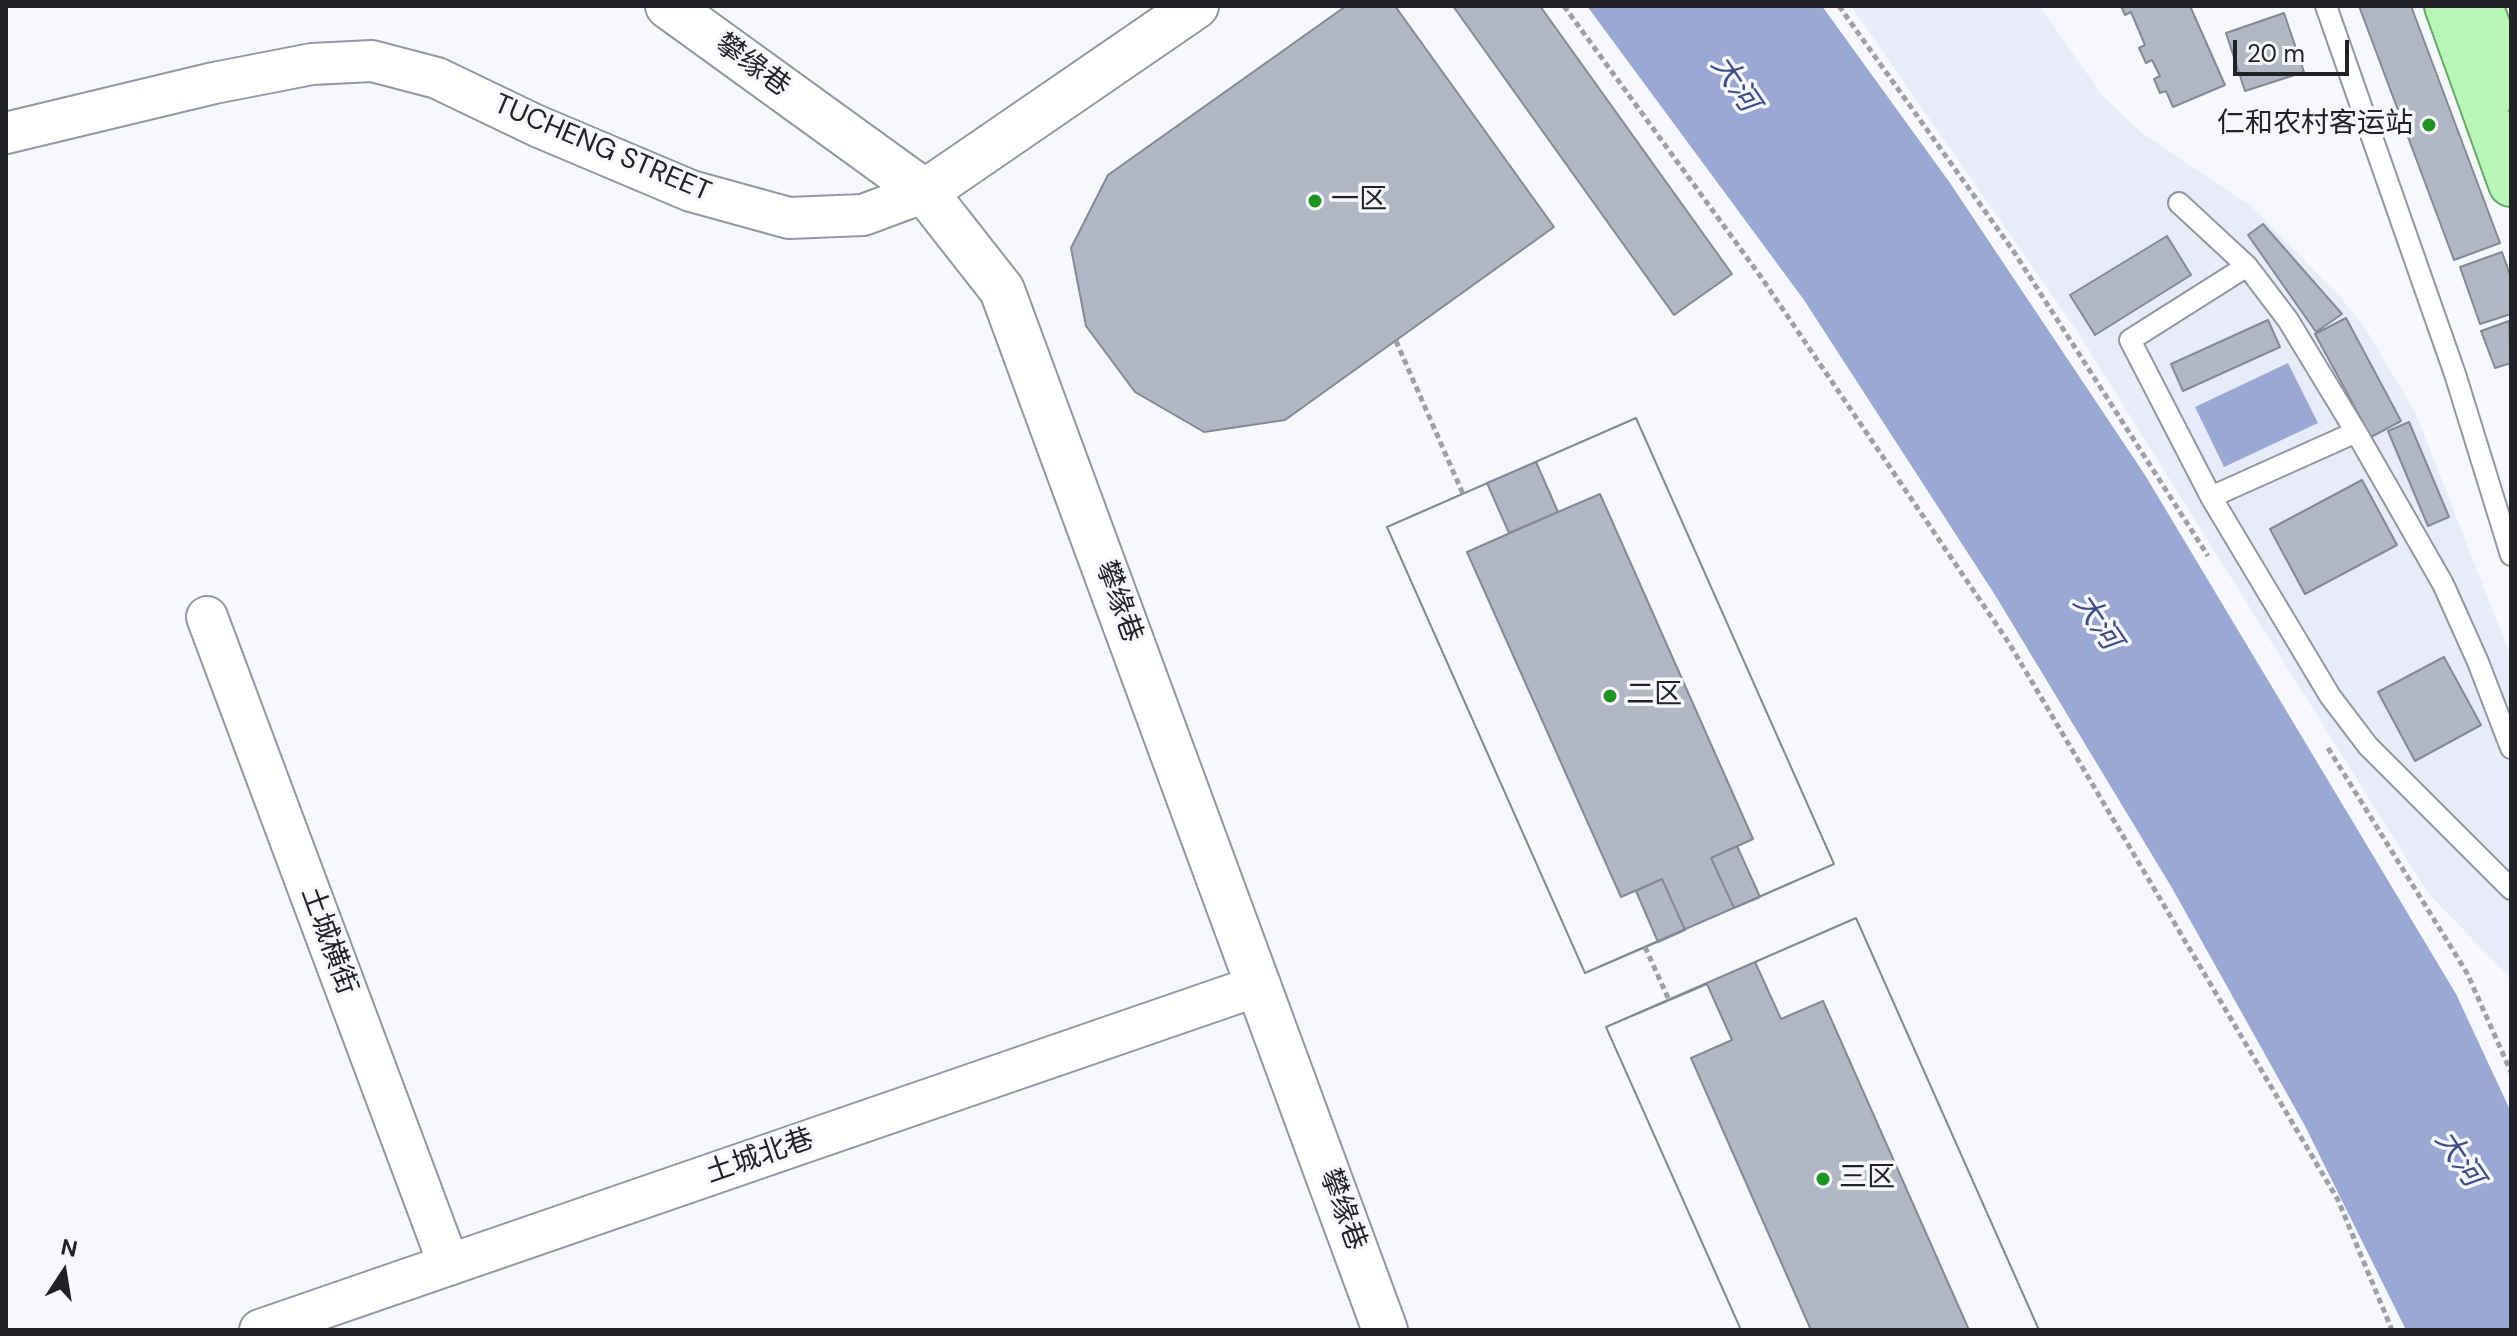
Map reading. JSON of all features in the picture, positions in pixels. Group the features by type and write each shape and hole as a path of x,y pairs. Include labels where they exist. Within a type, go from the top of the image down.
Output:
{"main road":[{"path":"2447,6 2511,184"},
{"path":"2480,6 2511,88"}],"street":[{"name":"攀缘巷","path":"668,6 925,192 1002,290 1385,1330"},
{"name":"TUCHENG STREET","path":"6,133 312,64 372,61 437,78 537,126 691,191 789,218 863,215 925,192 1196,6"},
{"name":"土城横街","path":"207,617 449,1265"},
{"name":"土城北巷","path":"260,1330 1260,985"}],"lane":[{"path":"2326,6 2455,374 2511,555"},
{"path":"2179,203 2247,266 2288,320 2443,584 2478,662 2511,748"},
{"path":"2247,266 2130,340 2211,497 2330,696 2368,746 2511,889"},
{"path":"2211,497 2356,432"}],"path":[{"path":"1564,6 1761,277 2009,643 2338,1200 2392,1330"},
{"path":"1839,6 2014,252 2216,569"},
{"path":"1396,341 1463,494"},
{"path":"2324,741 2467,973 2511,1072"},
{"path":"1645,947 1669,1000"}],"shaded area":[{"path":"1851,6 2039,6 2103,96 2142,133 2251,206 2343,300 2367,331 2416,414 2511,657 2511,979 2428,893 2077,331"}],"water":[{"name":"大河","path":"1587,6 1822,6 1950,183 2145,475 2456,994 2511,1112 2511,1330 2406,1330 2305,1126 2172,888 1995,595 1804,300"},
{"path":"2288,363 2318,423 2224,467 2195,407"}],"building":[{"name":"一区","path":"1346,6 1395,6 1554,227 1285,420 1204,432 1135,392 1086,326 1071,248 1108,175"},
{"path":"1453,6 1540,6 1732,274 1674,315"},
{"path":"2121,6 2190,6 2225,85 2173,107 2166,91 2160,93 2154,79 2160,76 2152,60 2146,63 2139,48 2145,45 2131,12 2125,15"},
{"name":"仁和农村客运站","path":"2359,6 2411,6 2500,243 2454,260"},
{"path":"2284,13 2304,72 2245,91 2226,33"},
{"path":"2263,224 2342,314 2316,332 2248,235"},
{"path":"2167,236 2191,275 2095,335 2070,295"},
{"path":"2502,252 2511,278 2511,314 2480,324 2460,267"},
{"path":"2346,318 2401,421 2371,437 2315,334"},
{"path":"2268,320 2280,347 2183,391 2171,364"},
{"path":"2509,321 2511,363 2495,368 2481,331"},
{"name":"二区","path":"1636,418 1834,864 1585,973 1387,527"},
{"path":"1636,418 1834,864 1734,908 1711,858 1753,839 1600,494 1558,512 1467,552 1621,897 1662,879 1685,930 1585,973 1387,527"},
{"path":"2409,422 2449,517 2428,526 2388,431"},
{"path":"1536,462 1558,512 1509,533 1487,483"},
{"path":"2362,480 2397,545 2305,594 2270,529"},
{"path":"2444,657 2481,725 2415,761 2378,692"},
{"path":"1737,846 1760,897 1734,908 1711,858"},
{"path":"1662,879 1685,930 1658,942 1636,891"},
{"name":"三区","path":"1856,918 2039,1330 1741,1330 1606,1027"},
{"path":"1856,918 2039,1330 1969,1330 1823,1001 1781,1019 1755,962"},
{"path":"1707,984 1732,1040 1691,1058 1811,1330 1741,1330 1606,1027"}],"place":[{"name":"仁和农村客运站","path":"2429,125"},
{"name":"一区","path":"1315,201"},
{"name":"二区","path":"1610,696"},
{"name":"三区","path":"1823,1179"}]}
